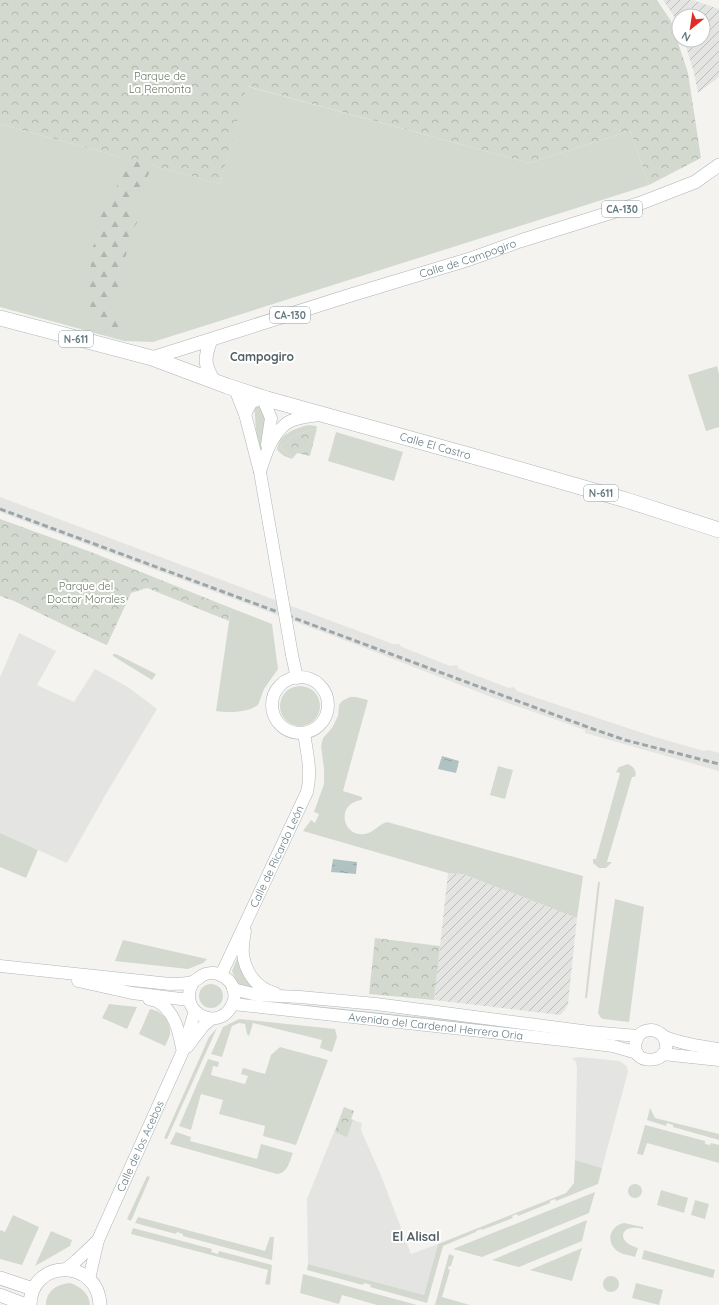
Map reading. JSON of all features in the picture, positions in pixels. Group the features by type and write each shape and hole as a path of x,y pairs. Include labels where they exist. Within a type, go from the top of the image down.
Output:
{"highway":[{"name":"N-611","path":"0,318 152,358"},
{"name":"Calle El Castro","path":"152,358 235,389 609,495 719,530"}],"main road":[{"name":"Calle de Campogiro","path":"152,358 470,259 520,241 642,203 695,182 719,165"},
{"path":"210,340 206,352 206,364 208,372 214,381"},
{"path":"235,389 245,414 260,472 297,678"},
{"path":"245,414 251,403 262,397 271,418 266,453 260,472"},
{"path":"266,453 275,436 287,423 301,418 324,414"},
{"path":"297,678 304,678 316,683 321,688 327,700 326,715 318,727 304,733 288,731 281,726 273,715 272,705 276,690 285,682 297,678"},
{"name":"Calle de Ricardo León","path":"221,975 307,792 310,769 304,733"},
{"name":"Avenida del Cardenal Herrera Oria","path":"246,922 243,952 245,965 251,976 263,989 273,993 300,997"},
{"path":"0,966 170,984 183,984 194,981 207,973 212,973 221,975 229,981 233,989 233,1004 224,1014 211,1019 202,1017 192,1006 189,990 194,981"},
{"path":"37,971 192,1006"},
{"name":"Avenida del Cardenal Herrera Oria","path":"233,989 257,995 300,997 376,1004 590,1032 638,1036 644,1031 651,1030 658,1031 663,1036 690,1045 719,1049"},
{"path":"132,993 160,1003 170,1013 180,1033 182,1053"},
{"name":"Avenida del Cardenal Herrera Oria","path":"233,1004 613,1046 637,1053 649,1061 655,1060 664,1054 719,1060"},
{"name":"Calle de los Acebos","path":"89,1279 98,1240 182,1053 192,1006"},
{"name":"Calle de los Acebos","path":"182,1053 203,1026 211,1019"},
{"path":"637,1053 635,1044 638,1036"},
{"path":"663,1036 666,1042 664,1054"},
{"name":"Calle de los Acebos","path":"66,1269 98,1240"},
{"path":"30,1305 33,1289 40,1279 46,1274 66,1269 80,1272 89,1279 97,1290 100,1305"},
{"path":"0,1278 33,1289"},
{"path":"0,1295 26,1305"}],"shaded area":[{"path":"663,0 693,0 719,9 719,77 698,93 686,48 711,48 711,8 671,8 671,12"},
{"path":"0,497 393,644 399,644 402,647 450,666 457,665 459,669 509,688 514,687 517,691 655,737 704,751 708,750 719,753 719,771 585,733 585,730 494,698 336,637 0,512"},
{"path":"19,633 56,651 37,685 74,702 95,669 128,687 157,709 67,863 0,833 0,677"},
{"path":"448,873 463,874 577,918 568,1004 560,1015 434,1000"},
{"path":"579,1057 619,1061 627,1067 628,1072 602,1168 575,1160 577,1068 576,1062 572,1058"},
{"path":"344,1107 354,1111 351,1119 362,1123 361,1130 382,1178 411,1254 438,1244 424,1295 308,1264 307,1199"}],"green space":[{"name":"Parque de La Remonta","path":"0,0 657,0 671,21 671,48 680,48 688,73 701,158 649,185 630,131 529,163 247,86 220,184 0,124"},
{"path":"246,86 529,163 630,131 649,185 153,342 124,341 0,307 0,124 220,184"},
{"path":"124,149 153,157 143,191 133,197 131,202 137,212 138,221 129,235 126,255 121,270 119,288 110,297 109,302 112,312 124,325 120,335 111,334 102,330 93,321 91,316 88,277 91,265 92,248 96,241 98,224 104,209 117,187 117,174 124,164 120,159"},
{"path":"717,366 719,374 719,427 706,431 688,375"},
{"path":"255,406 261,408 265,412 267,424 261,449 257,435"},
{"path":"309,425 316,426 317,428 295,435 280,447 293,458 292,459 284,456 277,450 278,444 284,436 293,430"},
{"path":"317,428 310,456 297,453 293,458 280,447 295,435"},
{"path":"336,432 403,452 394,481 328,461"},
{"name":"Parque del Doctor Morales","path":"0,519 91,552 231,608 229,621 147,588 131,593 107,645 104,644 14,601 0,596"},
{"path":"231,608 272,624 278,669 264,689 258,705 249,710 238,712 216,711"},
{"path":"113,654 116,654 156,674 152,680 113,656"},
{"path":"304,686 311,689 317,695 320,706 319,714 311,723 304,726 296,726 289,723 281,714 280,702 283,695 292,687"},
{"path":"350,697 368,700 343,791 362,797 362,800 353,802 345,813 347,826 351,831 357,834 365,834 387,822 583,876 577,918 463,874 448,873 303,831 311,820 315,823 319,814 314,812 324,784 321,746 323,738 332,728 338,716 339,705 342,701"},
{"path":"628,764 632,766 636,775 635,777 632,777 607,862 612,862 606,868 599,868 593,863 593,859 596,859 620,773 616,772 619,767"},
{"path":"498,766 513,770 505,799 490,795"},
{"path":"0,833 38,850 26,878 0,867"},
{"path":"598,882 600,882 587,998 585,998"},
{"path":"615,899 644,907 629,1022 603,1019 598,1013"},
{"path":"375,938 440,946 434,1000 369,994"},
{"path":"123,940 207,959 203,963 188,969 115,961"},
{"path":"238,956 258,991 241,986 236,981 232,971"},
{"path":"211,984 219,988 223,996 219,1004 211,1008 203,1004 199,996 203,988"},
{"path":"109,1004 137,1007 127,1029 102,1018"},
{"path":"306,1005 509,1026 509,1029 306,1007"},
{"path":"150,1009 162,1014 169,1025 170,1034 165,1046 139,1034"},
{"path":"239,1019 335,1029 337,1037 332,1052 320,1048 322,1040 253,1023 249,1036 247,1034 245,1024 239,1023 232,1026 222,1057 211,1054 223,1027"},
{"path":"217,1028 167,1139 164,1138 209,1037"},
{"path":"280,1047 328,1060 296,1145 263,1136 265,1126 219,1114 223,1100 201,1094 191,1130 179,1126 208,1059 219,1062 218,1067 213,1066 211,1075 245,1084 248,1076 241,1074 243,1068 265,1074 271,1055"},
{"path":"344,1107 354,1111 351,1119 353,1120 347,1137 335,1132"},
{"path":"650,1108 655,1118 719,1134 719,1140 673,1127 673,1125 667,1123 666,1126 647,1120"},
{"path":"645,1125 705,1141 705,1144 710,1145 711,1143 719,1145 719,1163 647,1143 643,1155 637,1154"},
{"path":"176,1132 191,1137 190,1141 257,1159 261,1144 293,1153 284,1172 277,1174 170,1144"},
{"path":"575,1160 602,1168 598,1184 556,1201 555,1199 550,1201 550,1203 518,1216 517,1214 512,1216 513,1218 476,1231 443,1246 427,1303 370,1287 371,1285 364,1283 363,1285 307,1270 308,1264 424,1295 438,1244 566,1193 574,1183"},
{"path":"147,1176 150,1177 131,1221 127,1219"},
{"path":"632,1184 638,1184 642,1188 642,1194 638,1198 632,1198 628,1194 628,1188"},
{"path":"661,1190 688,1198 684,1213 657,1205"},
{"path":"595,1192 589,1213 482,1257 453,1249"},
{"path":"695,1200 709,1204 705,1219 691,1215"},
{"path":"13,1215 39,1227 22,1265 0,1259 0,1231 5,1232"},
{"path":"138,1217 265,1251 270,1237 274,1237 272,1260 183,1236 183,1234 177,1232 176,1234 135,1223"},
{"path":"587,1220 582,1241 519,1267 492,1260"},
{"path":"624,1223 643,1227 643,1229 629,1229 623,1234 623,1238 626,1242 638,1248 635,1257 617,1251 610,1241 613,1229"},
{"path":"133,1228 212,1249 211,1252 218,1254 219,1251 272,1265 270,1285 265,1284 268,1270 131,1234"},
{"path":"51,1231 72,1240 70,1246 35,1266"},
{"path":"582,1248 572,1281 530,1270"},
{"path":"644,1250 715,1270 713,1278 642,1259"},
{"path":"449,1254 454,1256 451,1266 449,1266 448,1269 450,1270 442,1297 470,1305 435,1305"},
{"path":"303,1274 417,1305 377,1305 342,1295 339,1304 300,1293"},
{"path":"611,1276 618,1281 619,1284 614,1291 611,1292 604,1287 603,1284 608,1277"},
{"path":"70,1283 78,1286 84,1291 88,1297 90,1305 46,1305 46,1300 53,1289"},
{"path":"636,1283 663,1290 659,1305 632,1298"}],"water":[{"path":"442,756 459,761 456,773 438,769"},
{"path":"333,859 357,862 356,874 331,872"}],"railway":[{"path":"0,509 593,729 625,740 719,764"}],"district":[{"name":"Campogiro","path":"262,356"},
{"name":"El Alisal","path":"416,1236"}]}
